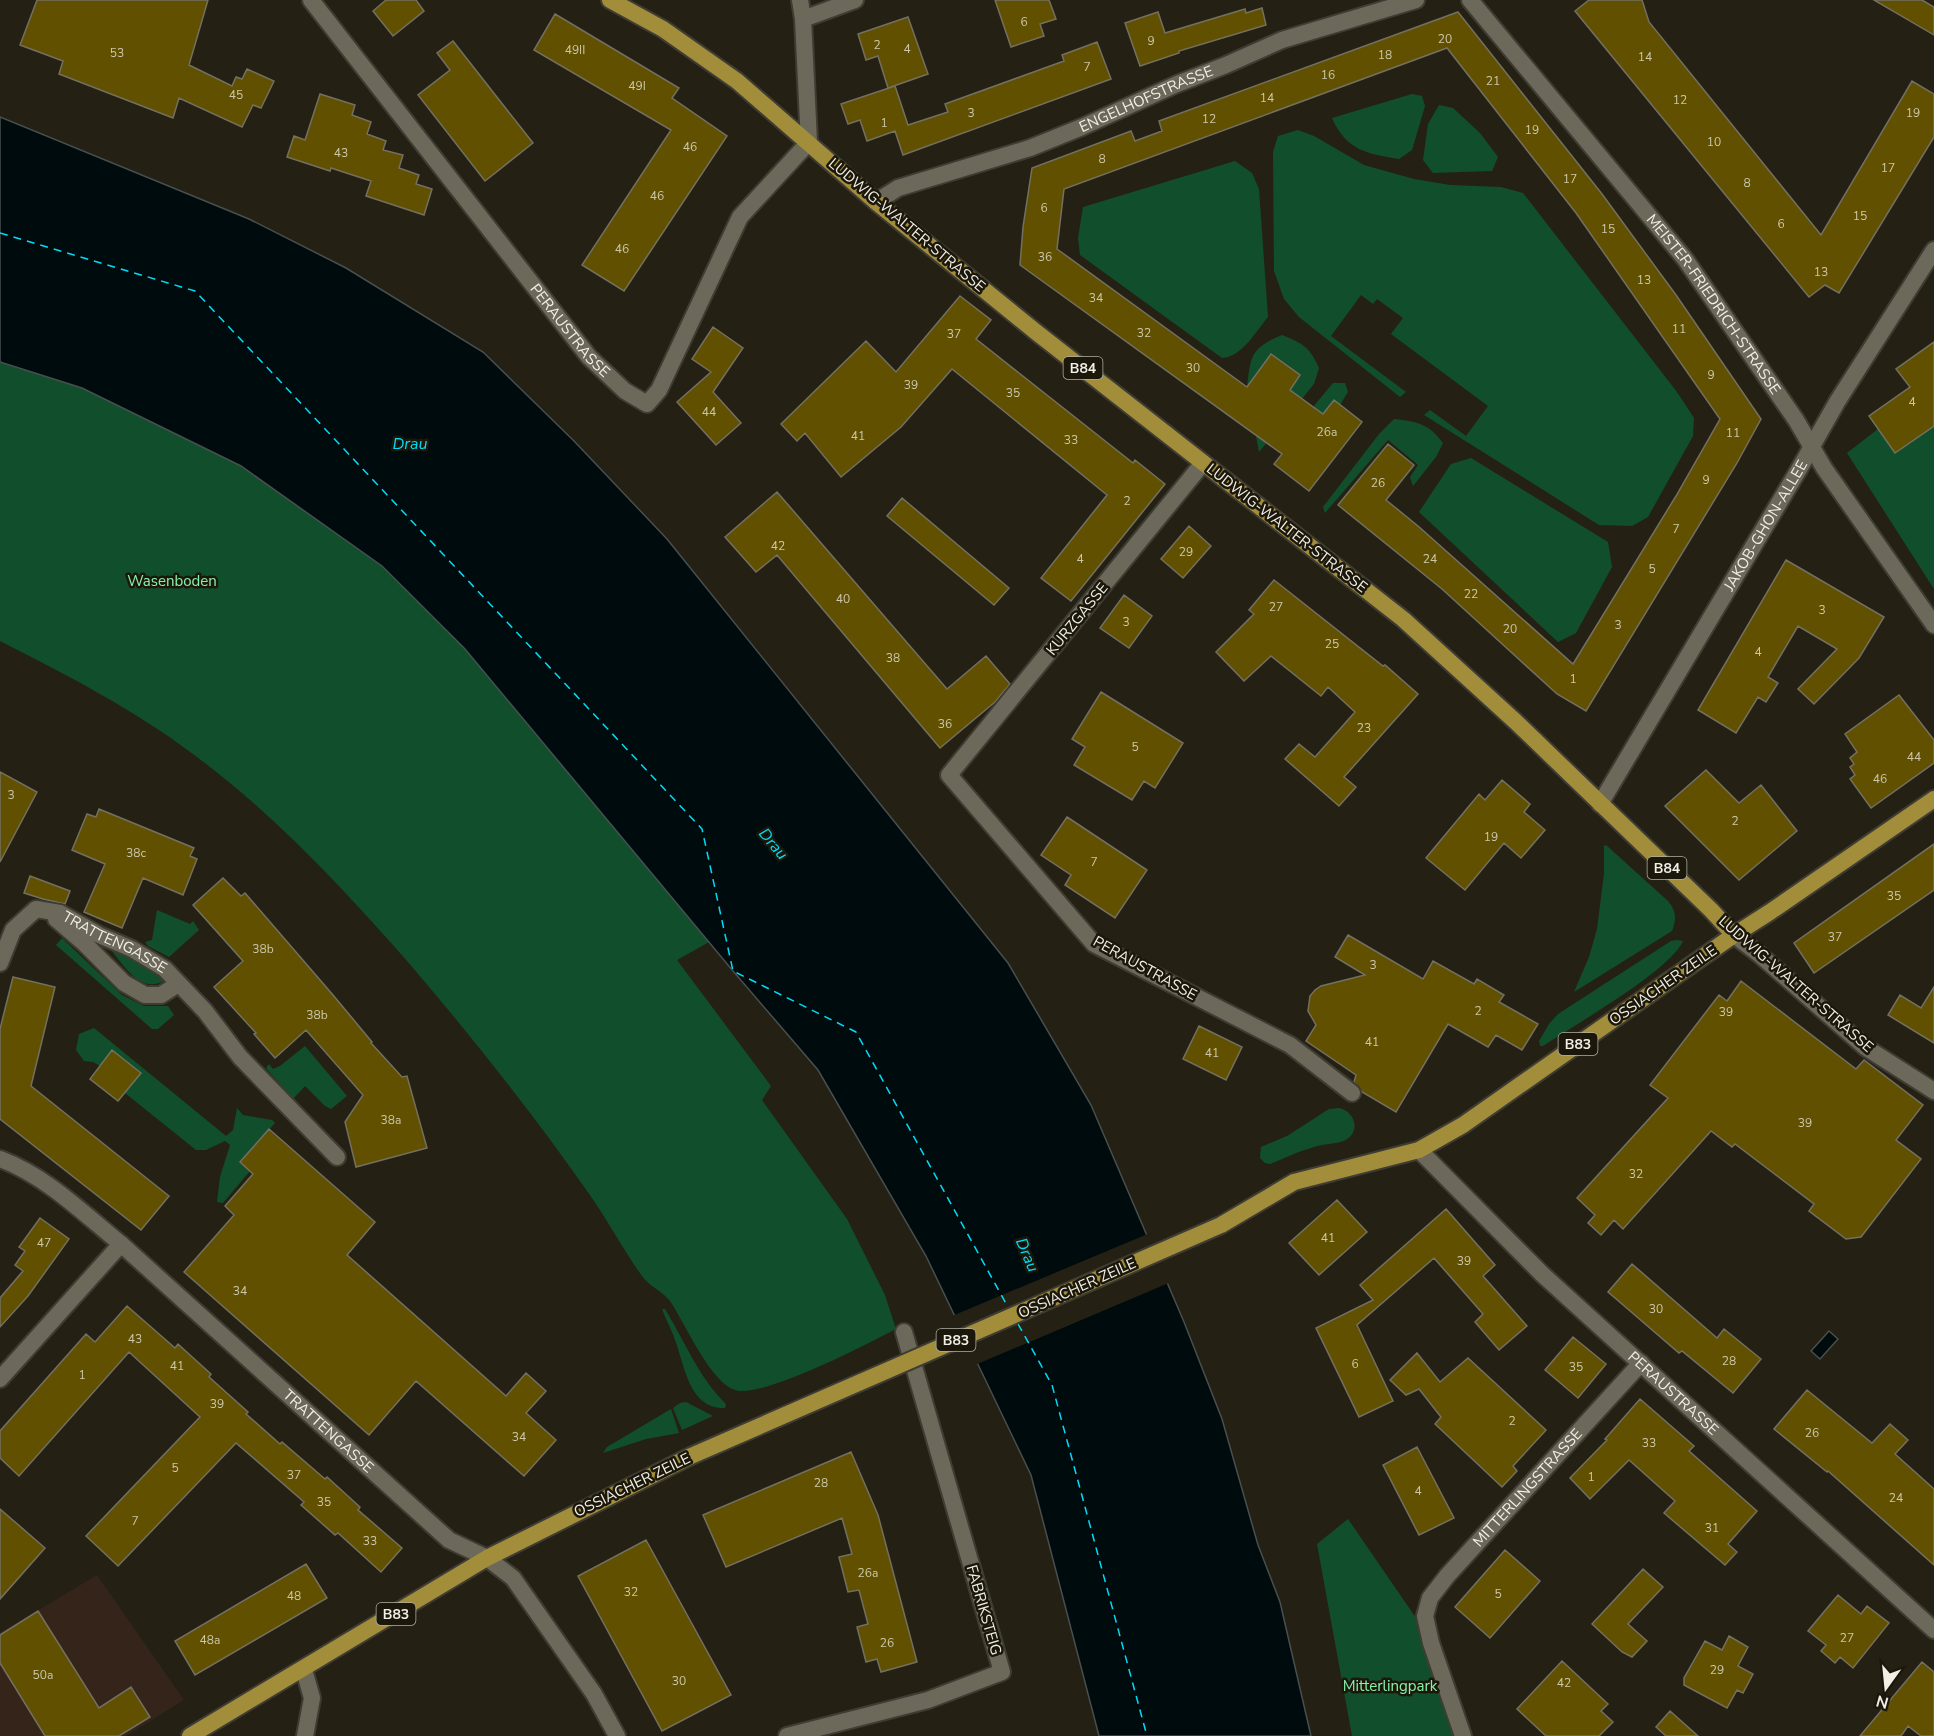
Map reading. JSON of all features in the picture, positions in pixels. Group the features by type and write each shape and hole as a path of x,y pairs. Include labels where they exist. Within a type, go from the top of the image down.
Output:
{"main road":[{"name":"LUDWIG-WALTER-STRASSE","path":"610,0 663,29 737,81 876,202 1036,332 1403,619 1516,722 1711,910 1734,935"},
{"name":"OSSIACHER ZEILE","path":"190,1736 304,1670 487,1558 691,1456 1221,1225 1294,1182 1419,1150 1463,1125 1734,935 1934,799"}],"street":[{"name":"PERAUSTRASSE","path":"310,0 589,357 625,392 647,404 659,390 740,217 809,142"},
{"path":"800,0 809,142"},
{"path":"802,19 855,0"},
{"name":"ENGELHOFSTRASSE","path":"876,202 898,188 1030,148 1177,84 1226,66 1282,40 1416,0"},
{"name":"MEISTER-FRIEDRICH-STRASSE","path":"1470,0 1685,259 1934,625"},
{"name":"JAKOB-GHON-ALLEE","path":"1600,804 1837,402 1934,250"},
{"name":"KURZGASSE","path":"949,775 1203,463"},
{"name":"PERAUSTRASSE","path":"949,775 1094,944 1290,1044 1352,1093"},
{"name":"TRATTENGASSE","path":"0,963 13,930 36,909 60,913 99,935 132,949 165,969 205,1011 240,1057 337,1157"},
{"name":"TRATTENGASSE","path":"46,911 85,944 124,983 145,995 161,994 178,984"},
{"name":"LUDWIG-WALTER-STRASSE","path":"1734,935 1760,954 1865,1047 1934,1091"},
{"name":"PERAUSTRASSE","path":"1419,1150 1542,1274 1934,1630"},
{"name":"TRATTENGASSE","path":"0,1159 22,1167 66,1198 121,1244 383,1479 441,1534 487,1558 513,1578 594,1694 617,1736"},
{"path":"0,1379 121,1244"},
{"name":"FABRIKSTEIG","path":"787,1736 928,1700 1002,1672 904,1332"},
{"name":"MITTERLINGSTRASSE","path":"1463,1736 1431,1643 1425,1616 1430,1598 1447,1576 1641,1363"},
{"path":"304,1670 312,1698 305,1736"}],"shaded area":[{"path":"97,1575 184,1700 126,1736 0,1736 0,1633"}],"green space":[{"path":"1412,94 1422,96 1425,106 1412,150 1399,159 1359,149 1344,137 1332,118"},
{"path":"1439,105 1453,108 1480,133 1498,157 1492,171 1433,173 1423,160 1428,124"},
{"path":"1298,130 1314,136 1364,165 1414,179 1450,185 1501,187 1523,193 1677,392 1694,418 1693,436 1648,517 1632,526 1599,525 1424,415 1430,410 1466,436 1488,406 1391,334 1403,318 1377,299 1373,304 1361,295 1331,336 1406,392 1400,397 1299,317 1284,299 1274,271 1273,152 1278,136"},
{"path":"1235,161 1252,173 1259,189 1268,317 1242,348 1229,357 1222,358 1080,255 1078,238 1083,207"},
{"path":"1282,335 1305,347 1319,368 1314,384 1259,452 1256,436 1300,375 1271,354 1247,387 1254,354 1264,344"},
{"name":"Wasenboden","path":"0,362 82,388 241,466 382,566 465,649 709,942 677,960 771,1086 762,1100 847,1219 885,1295 896,1329 816,1368 768,1386 749,1391 735,1390 726,1385 707,1364 670,1301 642,1276 592,1198 503,1078 408,962 306,852 223,777 147,722 99,693 0,641"},
{"path":"1333,383 1345,383 1348,392 1340,405 1323,414 1313,407"},
{"path":"1394,419 1416,423 1432,431 1443,443 1436,457 1413,486 1410,477 1418,465 1388,440 1325,513 1323,507 1379,434"},
{"path":"1934,426 1934,589 1847,453 1878,429 1896,453"},
{"path":"1471,458 1608,542 1612,567 1576,633 1558,642 1419,512 1451,464"},
{"path":"1606,845 1668,901 1674,911 1675,922 1672,931 1574,992 1589,957 1597,929 1604,874 1604,846"},
{"path":"157,910 190,924 193,921 199,930 169,957 148,946 145,942 152,940"},
{"path":"62,938 122,995 144,1006 168,1006 174,1015 158,1029 152,1029 56,945"},
{"path":"1671,941 1683,941 1675,953 1641,982 1540,1046 1539,1041 1558,1014"},
{"path":"107,945 150,966 164,981 147,984 139,980 131,974"},
{"path":"94,1028 226,1136 233,1130 237,1108 243,1115 272,1120 275,1123 240,1162 250,1171 223,1203 217,1202 220,1177 230,1145 225,1141 206,1150 196,1150 125,1093 140,1073 113,1051 100,1066 84,1061 76,1050 79,1034"},
{"path":"305,1046 347,1096 331,1109 305,1086 293,1099 266,1068 269,1064 273,1069 280,1066"},
{"path":"1339,1108 1349,1113 1354,1121 1354,1131 1347,1139 1308,1149 1270,1164 1260,1158 1261,1147 1287,1136 1329,1109"},
{"path":"662,1309 665,1309 708,1383 726,1404 725,1408 713,1406 696,1394 690,1384"},
{"path":"686,1402 713,1416 682,1430 673,1408"},
{"path":"671,1409 679,1433 646,1439 603,1453 607,1447"},
{"name":"Mitterlingpark","path":"1348,1519 1416,1618 1458,1736 1352,1736 1317,1544"}],"water":[{"name":"Drau","path":"0,117 249,219 346,268 483,352 574,441 667,539 1008,963 1091,1105 1184,1322 1222,1419 1258,1545 1280,1602 1311,1736 1099,1736 1031,1475 926,1256 818,1070 465,649 382,566 241,466 82,388 0,362"},
{"path":"1829,1331 1838,1339 1820,1359 1811,1351"}],"pier":[{"path":"1150,1233 1171,1282 975,1365 952,1316"}],"building":[{"path":"37,0 208,0 189,65 232,86 236,77 242,79 247,69 274,81 261,108 253,105 242,127 179,98 173,118 59,74 63,61 20,45"},
{"path":"386,0 416,0 424,11 393,36 373,11"},
{"path":"995,0 1049,0 1056,19 1040,24 1044,36 1011,47"},
{"path":"1589,0 1642,0 1649,22 1821,235 1912,81 1934,94 1934,137 1839,293 1825,285 1809,297 1575,11"},
{"path":"1874,0 1922,0 1934,7 1934,35"},
{"path":"1262,8 1266,25 1179,51 1179,53 1140,66 1125,23 1158,12 1165,33 1245,9 1246,13"},
{"path":"1458,12 1602,194 1676,295 1761,419 1737,463 1586,711 1557,694 1442,589 1338,505 1388,444 1414,465 1386,500 1573,664 1676,496 1720,419 1576,213 1447,48 1064,189 1057,249 1247,387 1271,354 1300,375 1290,390 1323,414 1334,400 1362,422 1309,491 1274,464 1282,454 1020,265 1032,168 1131,131 1135,141 1162,131 1159,121"},
{"path":"555,14 679,88 672,98 727,136 624,291 582,265 671,130 534,50"},
{"path":"908,17 928,74 888,88 878,56 866,60 858,34"},
{"path":"453,41 533,143 485,181 418,95 450,70 437,53"},
{"path":"1097,42 1111,79 903,155 895,131 867,141 860,120 848,124 841,104 895,86 908,125 948,112 945,104 1064,61 1062,55"},
{"path":"320,94 355,105 352,115 371,122 367,134 386,141 383,150 403,155 399,168 419,175 416,184 432,189 424,215 366,196 371,181 287,157 294,136 305,140"},
{"path":"960,296 991,320 976,339 1133,463 1135,460 1165,484 1071,601 1041,578 1107,495 952,369 901,427 841,477 805,433 797,441 781,424 866,341 896,372"},
{"path":"713,327 743,348 713,392 741,423 716,445 677,402 711,372 692,359"},
{"path":"1934,342 1934,426 1895,453 1869,416 1910,387 1896,369"},
{"path":"777,492 947,689 986,656 1010,684 995,702 940,748 777,555 756,572 725,537"},
{"path":"902,498 1009,588 994,605 887,516"},
{"path":"1189,526 1211,546 1183,578 1161,559"},
{"path":"1786,560 1884,617 1859,658 1814,704 1798,689 1837,649 1798,626 1768,677 1778,683 1766,702 1758,697 1736,733 1698,710"},
{"path":"1274,580 1383,666 1385,665 1418,694 1344,777 1356,787 1339,806 1285,759 1299,744 1315,757 1355,712 1328,687 1321,696 1271,656 1244,681 1216,652 1254,614 1249,610"},
{"path":"1124,595 1152,616 1129,648 1100,628"},
{"path":"1101,692 1183,743 1155,788 1144,781 1132,800 1074,765 1085,747 1072,739"},
{"path":"1899,695 1934,740 1934,763 1871,808 1850,779 1855,775 1850,767 1854,764 1850,758 1857,752 1845,734"},
{"path":"1706,770 1739,803 1761,785 1797,831 1739,880 1665,806"},
{"path":"0,772 37,792 0,862"},
{"path":"1502,780 1530,804 1524,812 1545,830 1521,858 1504,843 1465,890 1426,858 1479,794 1485,800"},
{"path":"99,809 194,848 190,856 197,859 183,895 143,878 122,928 84,912 105,864 72,850 87,814 96,817"},
{"path":"1067,817 1147,870 1115,918 1065,885 1071,875 1041,855"},
{"path":"1934,844 1934,890 1814,973 1794,943"},
{"path":"30,876 70,891 65,904 24,893"},
{"path":"223,878 241,896 245,893 371,1043 402,1077 407,1076 427,1148 356,1167 345,1122 363,1095 306,1030 275,1058 254,1034 256,1033 214,987 243,961 193,905"},
{"path":"1348,935 1423,979 1433,961 1474,984 1477,979 1504,995 1499,1002 1538,1024 1522,1050 1496,1035 1488,1047 1448,1024 1396,1112 1362,1092 1354,1082 1356,1075 1306,1041 1316,1025 1308,1011 1310,996 1315,990 1321,986 1365,975 1335,957"},
{"path":"13,977 55,987 31,1086 169,1196 141,1230 0,1119 0,1029"},
{"path":"1741,981 1856,1069 1864,1060 1923,1105 1896,1140 1921,1159 1861,1237 1846,1239 1809,1211 1814,1204 1735,1144 1732,1147 1711,1131 1623,1229 1614,1220 1601,1235 1588,1223 1595,1215 1577,1198 1668,1098 1650,1085 1719,995 1727,1001"},
{"path":"1934,987 1934,1043 1888,1015 1900,995 1921,1008"},
{"path":"1199,1026 1242,1047 1226,1080 1183,1059"},
{"path":"112,1050 141,1073 118,1101 90,1079"},
{"path":"269,1129 375,1222 347,1255 506,1396 526,1373 546,1391 526,1413 556,1440 524,1476 416,1381 369,1435 184,1272 234,1215 225,1206 253,1174 240,1162"},
{"path":"1337,1200 1367,1232 1319,1275 1289,1243"},
{"path":"1446,1209 1495,1265 1483,1276 1527,1326 1499,1350 1475,1322 1483,1314 1434,1258 1357,1325 1393,1401 1359,1417 1316,1328 1373,1300 1360,1285"},
{"path":"40,1218 69,1239 28,1296 0,1327 0,1298 23,1271 15,1265 25,1251 19,1247"},
{"path":"1632,1264 1717,1338 1724,1329 1761,1359 1733,1393 1682,1351 1679,1353 1608,1292"},
{"path":"127,1306 175,1348 178,1344 211,1374 209,1377 248,1412 246,1414 325,1479 327,1477 360,1507 358,1510 402,1548 381,1572 338,1533 335,1535 301,1505 304,1502 236,1443 118,1566 86,1536 200,1417 129,1352 19,1476 0,1458 0,1431 86,1334 95,1342"},
{"path":"1573,1337 1606,1364 1578,1398 1545,1370"},
{"path":"1417,1353 1440,1382 1468,1358 1546,1430 1513,1466 1517,1471 1502,1487 1435,1424 1441,1417 1419,1389 1406,1395 1390,1380"},
{"path":"1807,1390 1872,1443 1890,1424 1908,1440 1895,1454 1934,1489 1934,1565 1828,1471 1774,1429"},
{"path":"1640,1399 1694,1446 1689,1451 1757,1511 1728,1544 1737,1552 1725,1565 1664,1513 1675,1501 1629,1460 1590,1499 1570,1478 1607,1440 1605,1439"},
{"path":"1417,1447 1454,1518 1419,1535 1383,1465"},
{"path":"851,1452 878,1515 917,1662 881,1672 877,1659 866,1662 857,1627 868,1624 859,1590 848,1592 839,1557 852,1554 842,1518 726,1567 703,1515"},
{"path":"0,1509 45,1548 0,1599"},
{"path":"646,1540 731,1695 662,1731 578,1576"},
{"path":"1505,1550 1540,1581 1490,1638 1455,1607"},
{"path":"306,1564 327,1598 195,1675 175,1641"},
{"path":"1643,1569 1663,1587 1628,1624 1647,1641 1632,1657 1622,1652 1592,1624"},
{"path":"1838,1595 1861,1614 1867,1606 1889,1623 1853,1668 1840,1657 1835,1663 1821,1651 1826,1645 1808,1631"},
{"path":"38,1611 99,1708 131,1687 150,1717 119,1736 45,1736 0,1663 0,1635"},
{"path":"1729,1636 1748,1647 1738,1666 1753,1674 1743,1693 1737,1690 1727,1708 1684,1685 1684,1678 1705,1641 1722,1650"},
{"path":"1562,1661 1608,1704 1601,1711 1613,1722 1599,1736 1546,1736 1517,1709"},
{"path":"1922,1662 1934,1672 1934,1736 1921,1736 1908,1726 1901,1736 1860,1736"},
{"path":"1670,1711 1698,1736 1666,1736 1656,1727"}],"ferry route":[{"path":"0,233 195,291 702,829 733,971 856,1032 1009,1309"},
{"path":"1018,1324 1052,1385 1147,1736"}]}
